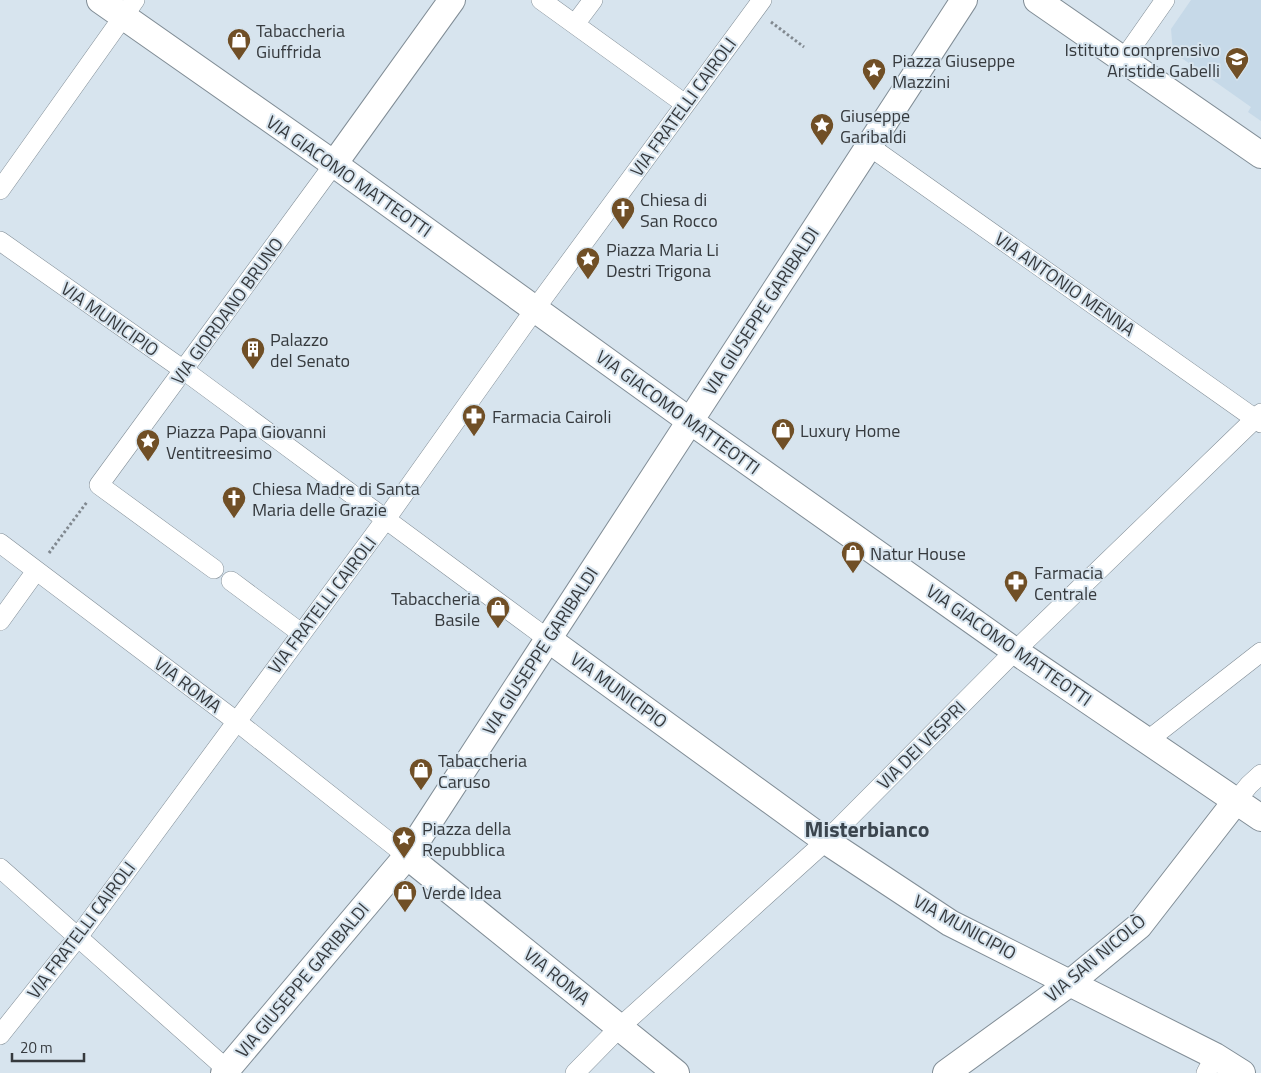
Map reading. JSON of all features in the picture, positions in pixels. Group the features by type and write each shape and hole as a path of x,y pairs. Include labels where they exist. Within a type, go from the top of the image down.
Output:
{"main road":[{"name":"VIA GIACOMO MATTEOTTI","path":"100,0 129,8 334,164 690,421 1015,651 1261,818"},
{"name":"VIA GIORDANO BRUNO","path":"334,164 452,0"},
{"name":"VIA GIUSEPPE GARIBALDI","path":"227,1072 407,856 964,0"},
{"path":"1037,0 1261,155"},
{"name":"VIA MUNICIPIO","path":"548,639 826,840 950,923 1070,983 1210,1064 1242,1073"},
{"name":"VIA SAN NICOLÒ","path":"946,1073 1070,983 1139,926 1236,801"},
{"name":"VIA ROMA","path":"407,856 676,1073"}],"street":[{"path":"540,0 685,104"},
{"path":"575,24 593,0"},
{"path":"1123,60 1165,0"},
{"name":"VIA FRATELLI CAIROLI","path":"0,1035 78,937 386,519 535,309 758,5"},
{"path":"0,190 129,8"},
{"name":"VIA ANTONIO MENNA","path":"869,146 1259,418"},
{"name":"VIA GIORDANO BRUNO","path":"99,485 334,164"},
{"name":"VIA MUNICIPIO","path":"0,241 184,371 548,639"},
{"name":"VIA DEI VESPRI","path":"575,1073 620,1027 826,840 1015,651 1259,418"},
{"path":"99,485 214,569"},
{"name":"VIA ROMA","path":"0,543 236,721 407,856"},
{"path":"0,621 36,571"},
{"path":"231,581 301,633"},
{"path":"1147,740 1261,652"},
{"name":"VIA SAN NICOLÒ","path":"1236,801 1261,774"},
{"path":"0,868 227,1072"}],"path":[{"path":"758,5 804,47"},
{"path":"36,571 99,485"}],"shaded area":[{"name":"Istituto comprensivo Aristide Gabelli","path":"1191,0 1261,0 1261,121 1248,112 1251,107 1173,52 1171,29"}],"place":[{"name":"Tabaccheria Giuffrida","path":"239,61"},
{"name":"Istituto comprensivo Aristide Gabelli","path":"1237,80"},
{"name":"Piazza Giuseppe Mazzini","path":"874,91"},
{"name":"Giuseppe Garibaldi","path":"822,146"},
{"name":"Chiesa di San Rocco","path":"623,230"},
{"name":"Piazza Maria Li Destri Trigona","path":"588,280"},
{"name":"Palazzo del Senato","path":"253,370"},
{"name":"Farmacia Cairoli","path":"474,437"},
{"name":"Luxury Home","path":"783,451"},
{"name":"Piazza Papa Giovanni Ventitreesimo","path":"148,462"},
{"name":"Chiesa Madre di Santa Maria delle Grazie","path":"234,519"},
{"name":"Natur House","path":"853,574"},
{"name":"Farmacia Centrale","path":"1016,603"},
{"name":"Tabaccheria Basile","path":"498,629"},
{"name":"Tabaccheria Caruso","path":"421,791"},
{"name":"Piazza della Repubblica","path":"404,859"},
{"name":"Verde Idea","path":"405,913"}],"district":[{"name":"Misterbianco","path":"867,829"}]}
